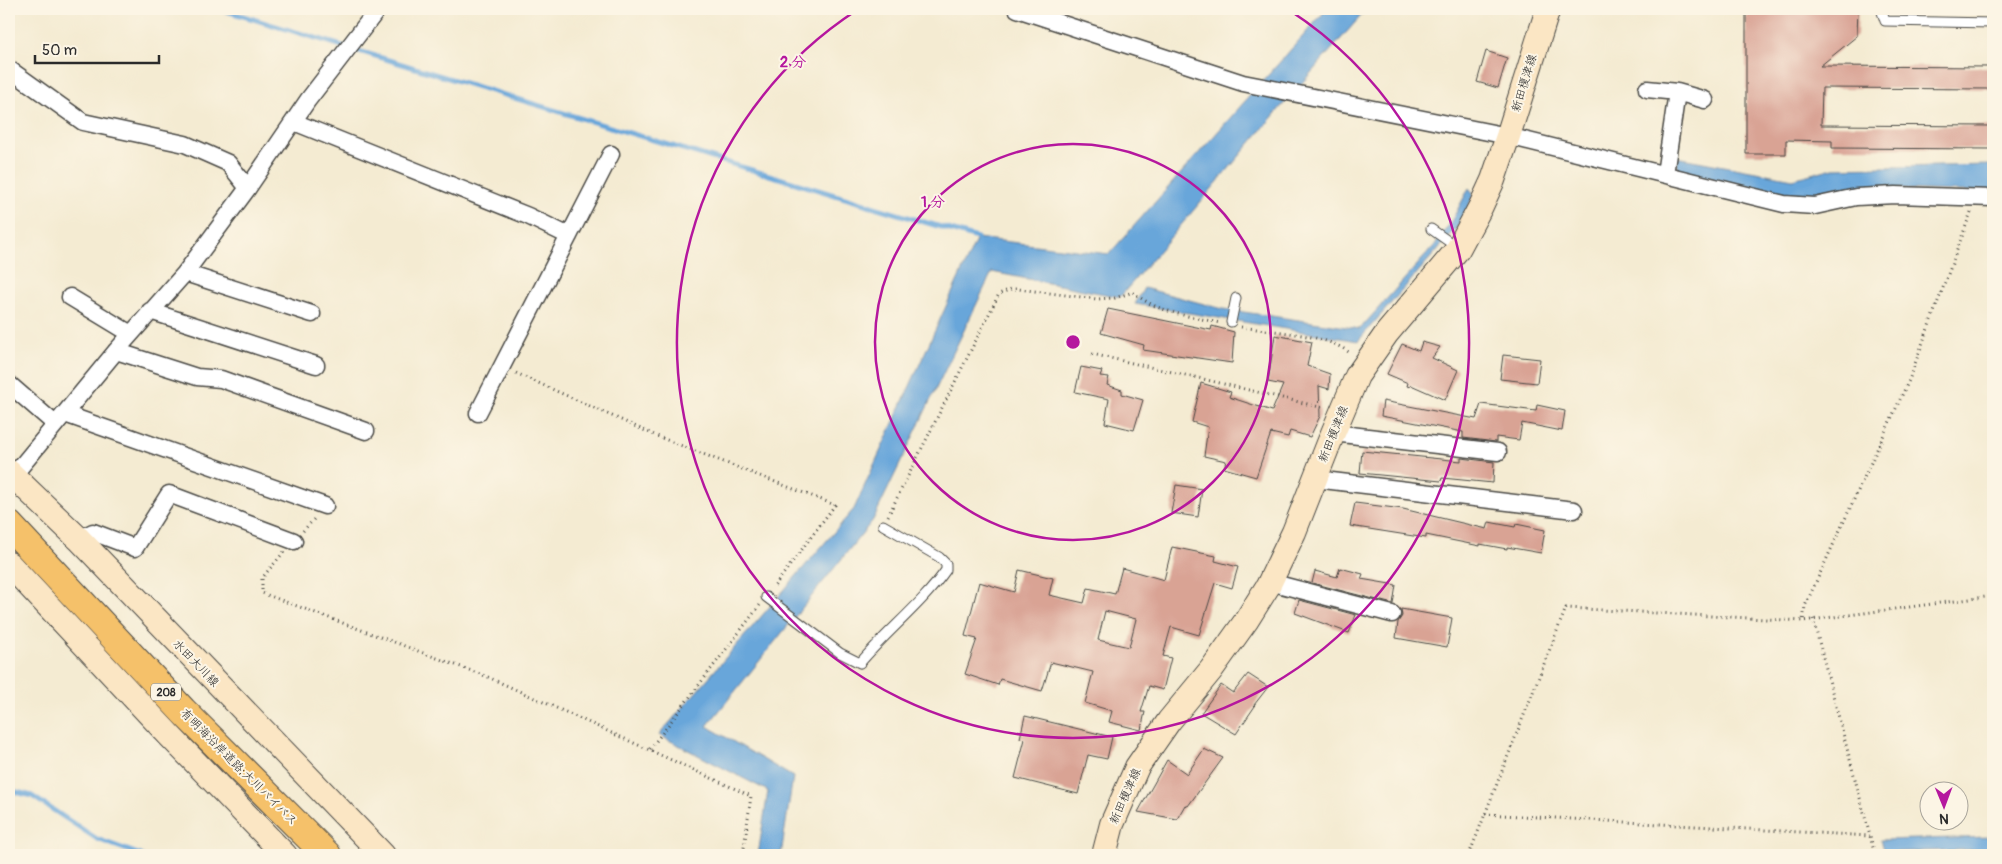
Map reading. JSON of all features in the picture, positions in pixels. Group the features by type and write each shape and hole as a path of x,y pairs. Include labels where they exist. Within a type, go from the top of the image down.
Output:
{"highway":[{"name":"有明海沿岸道路;大川バイパス","path":"9,526 183,711 327,855"},
{"name":"有明海沿岸道路;大川バイパス","path":"9,540 176,716 313,855"}],"main road":[{"name":"新田榎津線","path":"1104,855 1112,824 1137,767 1169,721 1211,670 1246,622 1270,582 1294,532 1357,376 1387,333 1458,249 1494,180 1548,9"},
{"name":"水田大川線","path":"10,477 79,540 382,855"},
{"path":"9,564 169,735 285,855"}],"street":[{"path":"10,477 185,272 248,188 308,100 378,9"},
{"path":"1017,9 1255,85 1508,136 1784,204 1815,206 1856,197 1895,195 1993,198"},
{"path":"9,69 83,122 186,144 228,163 248,188"},
{"path":"1647,90 1677,92 1705,100"},
{"path":"1665,174 1677,92"},
{"path":"294,122 528,216 569,236"},
{"path":"478,413 611,154"},
{"path":"185,272 312,314"},
{"path":"70,297 131,334"},
{"path":"150,311 316,365"},
{"path":"116,351 197,377 221,380 366,431"},
{"path":"9,384 60,419 325,506"},
{"path":"1337,423 1498,452"},
{"path":"1315,479 1574,510"},
{"path":"79,540 93,532 135,548 169,494 294,542"},
{"path":"1270,582 1392,614"}],"lane":[{"path":"1881,9 1886,21 1993,23"},
{"path":"1431,229 1458,249"},
{"path":"1230,324 1236,298"},
{"path":"770,600 840,653 860,663 940,579 946,570 946,564 939,557 883,525"}],"path":[{"path":"1803,620 1805,606 1909,380 1977,198"},
{"path":"883,525 999,294 1011,289 1097,299 1115,298 1133,292 1149,304 1165,310 1230,324 1305,336 1340,345 1355,357"},
{"path":"1092,354 1203,378 1337,423"},
{"path":"502,366 659,437 835,505 770,600 650,749"},
{"path":"325,506 262,578 262,593 488,677 751,796 743,855"},
{"path":"1469,855 1566,608 1803,620 1993,596"},
{"path":"1813,619 1875,855"},
{"path":"1485,814 1870,836"}],"water":[{"path":"1327,9 1367,9 1120,297 992,272 873,520 707,726 793,777 781,855 758,855 768,791 659,735 854,509 977,238 1109,254"},
{"path":"1676,157 1793,179 1833,168 1993,165 1993,192 1859,188 1805,198 1679,172"},
{"path":"1469,188 1474,194 1460,224 1358,341 1135,304 1144,288 1223,309 1360,329 1434,246 1451,222"},
{"path":"1993,837 1993,849 1892,852 1893,855 1885,855 1880,840"}],"building":[{"path":"1746,9 1858,9 1857,36 1820,66 1993,67 1993,89 1822,88 1821,125 1993,126 1993,149 1832,148 1832,141 1786,140 1786,154 1746,154"},
{"path":"1486,51 1507,58 1498,88 1477,82"},
{"path":"1108,309 1211,330 1212,326 1234,332 1232,363 1143,350 1144,345 1101,333"},
{"path":"1275,335 1312,342 1307,366 1330,374 1329,389 1319,386 1320,416 1310,437 1290,431 1288,437 1271,433 1256,477 1224,468 1226,461 1204,456 1208,427 1192,422 1201,383 1231,392 1229,397 1272,411 1283,385 1268,382"},
{"path":"1422,342 1440,347 1432,358 1458,370 1445,400 1411,385 1410,387 1407,386 1408,383 1387,374 1402,344 1419,351"},
{"path":"1503,355 1540,359 1537,383 1500,379"},
{"path":"1081,367 1102,371 1100,376 1109,377 1107,385 1122,390 1122,394 1143,400 1134,430 1105,423 1109,399 1075,392"},
{"path":"1383,401 1476,419 1481,404 1536,411 1537,405 1565,411 1562,431 1522,423 1519,440 1496,437 1496,442 1463,438 1463,432 1381,416"},
{"path":"1362,451 1461,461 1461,458 1494,462 1493,483 1442,478 1441,481 1360,473"},
{"path":"1176,485 1202,489 1198,517 1171,513"},
{"path":"1355,503 1403,509 1487,529 1489,522 1515,527 1516,524 1545,530 1541,553 1507,547 1507,549 1480,544 1480,546 1426,535 1426,538 1350,526"},
{"path":"1172,547 1216,556 1215,561 1238,567 1232,588 1215,583 1199,635 1171,627 1163,656 1171,658 1163,690 1149,686 1141,712 1145,712 1141,730 1109,722 1112,711 1085,703 1093,672 1051,662 1042,691 1000,679 998,685 965,674 977,639 965,636 979,582 1014,592 1019,570 1053,578 1049,595 1084,603 1088,588 1115,594 1122,568 1164,580","holes":["1105,611 1136,619 1129,647 1098,640"]},
{"path":"1340,568 1363,574 1361,579 1396,585 1393,604 1312,583 1315,571 1337,577"},
{"path":"1299,600 1356,615 1349,633 1295,613"},
{"path":"1401,609 1452,618 1447,647 1396,638 1398,622 1402,616"},
{"path":"1248,674 1268,687 1236,734 1201,713 1221,685 1233,693"},
{"path":"1025,716 1112,737 1107,759 1088,755 1078,794 1015,778 1025,739 1020,738"},
{"path":"1204,749 1223,758 1188,806 1185,805 1177,819 1138,812 1167,760 1187,774"}],"waterway":[{"path":"220,9 977,238"},
{"path":"9,790 32,796 97,839 141,855"}]}
